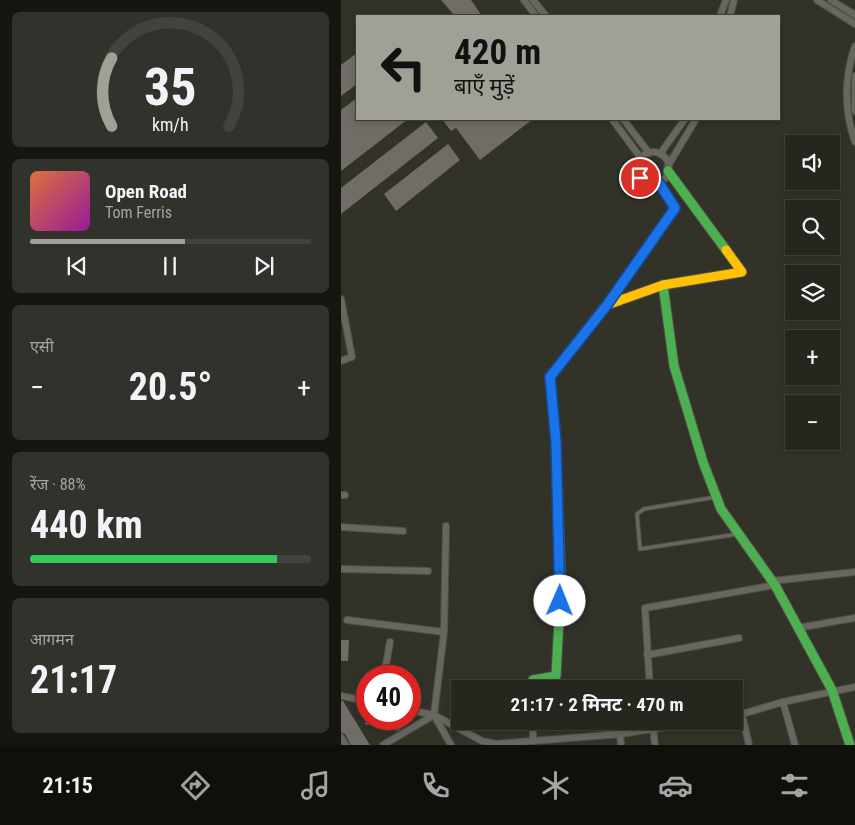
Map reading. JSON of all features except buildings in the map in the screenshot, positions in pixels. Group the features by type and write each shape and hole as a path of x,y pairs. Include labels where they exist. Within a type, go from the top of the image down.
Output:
{"street":[{"path":"524,0 535,15"},
{"path":"533,0 545,15"},
{"path":"720,15 726,0"},
{"path":"730,15 734,0"},
{"path":"817,0 855,24"},
{"path":"831,0 855,15"},
{"path":"855,46 848,72 846,99 855,142"},
{"path":"855,76 855,111"},
{"path":"613,120 641,157"},
{"path":"624,120 649,153"},
{"path":"659,154 684,120"},
{"path":"607,305 663,285 742,272 668,169 667,161 659,154 649,153 641,157 637,168 640,178 649,183 659,183 663,180 668,169 696,120"},
{"path":"533,680 556,676 561,582 556,442 550,377 607,305 675,208 659,183"},
{"path":"663,285 674,366 703,462 716,497 721,509 773,583 832,690 850,745"},
{"path":"341,299 352,357 341,361"},
{"path":"446,526 444,632 434,715 451,745"},
{"path":"341,527 403,530"},
{"path":"341,569 428,571"},
{"path":"649,680 645,608 773,583 855,572"},
{"path":"797,628 855,618"},
{"path":"347,620 444,632"},
{"path":"647,655 739,638"},
{"path":"386,665 390,642"},
{"path":"743,714 783,702 855,686"},
{"path":"341,696 356,699"},
{"path":"783,702 795,745"},
{"path":"421,712 434,715 482,741 496,744 533,741 577,741 653,730 655,745"},
{"path":"383,745 434,715"},
{"path":"743,729 749,745"},
{"path":"533,730 533,741"},
{"path":"620,734 621,745"},
{"path":"341,737 346,745"}],"lane":[{"path":"716,497 644,509 637,514 640,549 739,534"}],"traffic: fast":[{"path":"668,171 726,250"},
{"path":"663,285 674,366 703,462 721,509 775,585 832,690 850,745"},
{"path":"533,680 556,676 561,582 556,441 550,377 604,308"}],"traffic: slow":[{"path":"604,308 607,305 663,285 742,272 726,250"}],"route":[{"path":"560,601 556,442 550,377 607,305 675,208 659,183 649,183 640,178"}]}
